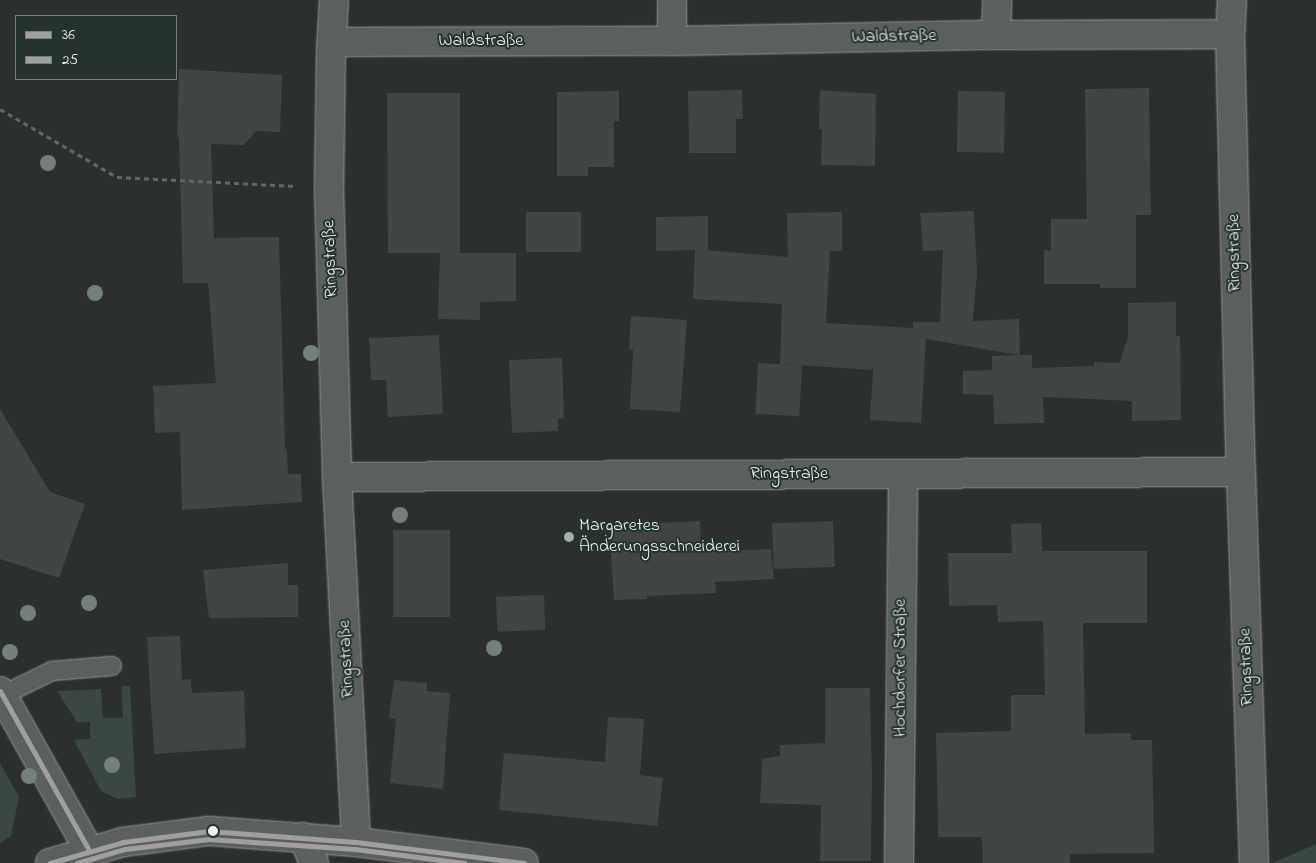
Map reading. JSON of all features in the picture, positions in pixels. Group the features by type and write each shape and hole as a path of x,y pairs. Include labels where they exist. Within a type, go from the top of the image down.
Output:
{"street":[{"path":"332,42 334,0"},
{"path":"672,0 672,41"},
{"path":"996,35 997,0"},
{"path":"1230,34 1232,0"},
{"name":"Waldstraße","path":"332,42 672,41 996,35 1230,34"},
{"name":"Ringstraße","path":"1230,34 1241,472 1254,863"},
{"name":"Ringstraße","path":"332,42 329,187 337,477 356,842"},
{"name":"Ringstraße","path":"337,477 1241,472"},
{"name":"Hochdorfer Straße","path":"900,863 903,474"},
{"path":"1,693 89,850"},
{"path":"50,863 89,850 123,842 209,830 356,842 524,863"},
{"path":"303,837 314,863"}],"lane":[{"path":"1,693 52,671 112,666"}],"path":[{"path":"0,109 117,177 329,187"}],"shaded area":[{"path":"121,686 130,686 136,797 118,799 101,791 74,740 90,739 90,722 77,722 57,691 101,689 103,718 123,718"},
{"path":"0,763 19,797 11,836 0,843"},
{"path":"1316,844 1316,863 1272,863"}],"building":[{"path":"179,69 282,75 280,132 256,131 244,145 211,144 214,238 279,237 285,449 287,449 288,474 301,474 302,502 182,510 180,432 155,433 153,386 216,383 208,283 183,283 179,137 177,137"},
{"path":"1149,88 1151,215 1136,215 1136,288 1100,288 1100,284 1044,284 1044,250 1051,250 1051,219 1087,219 1085,89"},
{"path":"742,90 743,119 736,119 736,153 689,153 688,91"},
{"path":"820,90 876,94 875,166 821,165 822,129 819,129"},
{"path":"619,91 619,121 614,121 614,167 588,167 588,176 557,176 557,92"},
{"path":"958,91 1005,92 1004,153 957,152"},
{"path":"387,93 460,93 460,253 516,253 516,301 480,302 480,320 438,319 440,253 388,253"},
{"path":"974,211 977,273 973,321 1019,319 1020,355 1032,355 1032,368 1094,366 1094,362 1119,363 1128,338 1128,303 1176,302 1176,336 1180,336 1181,420 1132,421 1132,401 1043,397 1044,423 994,424 993,395 963,394 963,371 992,370 992,356 1018,355 926,339 921,423 870,420 873,370 780,364 782,304 693,299 695,250 656,251 656,217 708,216 708,250 705,250 788,257 787,213 842,212 842,251 830,251 826,323 913,328 913,322 940,322 943,250 923,251 920,213"},
{"path":"526,212 581,212 581,252 526,252"},
{"path":"631,316 687,320 680,412 630,409 633,350 629,350"},
{"path":"439,335 443,414 388,417 386,380 371,380 369,338"},
{"path":"562,358 564,418 558,419 558,431 512,433 509,360"},
{"path":"758,363 802,365 799,416 755,414"},
{"path":"0,409 50,492 85,504 59,578 0,559"},
{"path":"700,521 701,552 771,549 774,579 715,582 716,593 647,596 647,599 614,600 609,525"},
{"path":"833,521 835,567 774,569 772,523"},
{"path":"1041,523 1042,551 1147,551 1147,623 1083,623 1085,734 1131,733 1131,740 1152,740 1154,853 1070,854 1070,863 983,863 982,837 938,837 936,733 1011,731 1011,695 1045,695 1043,621 998,622 997,605 949,606 948,553 1012,553 1011,524"},
{"path":"393,530 450,530 450,617 393,617"},
{"path":"288,563 288,585 298,585 298,617 209,618 203,570"},
{"path":"544,595 545,630 497,632 496,597"},
{"path":"180,636 182,680 191,679 192,693 244,691 246,748 154,754 147,637"},
{"path":"394,680 427,683 427,691 450,693 443,789 390,783 396,719 389,718"},
{"path":"825,688 870,688 871,861 820,861 821,805 760,803 762,759 780,756 780,745 825,743"},
{"path":"608,717 644,719 640,775 663,778 657,826 499,810 504,753 605,762"}],"transit line":[{"name":"36","path":"0,691 89,850"},
{"name":"36","path":"50,863 123,842 209,831 356,842 524,863"},
{"name":"25","path":"77,863 125,849 209,839 355,849 464,863"}],"place":[{"name":"Margaretes Änderungsschneiderei","path":"569,537"}]}
